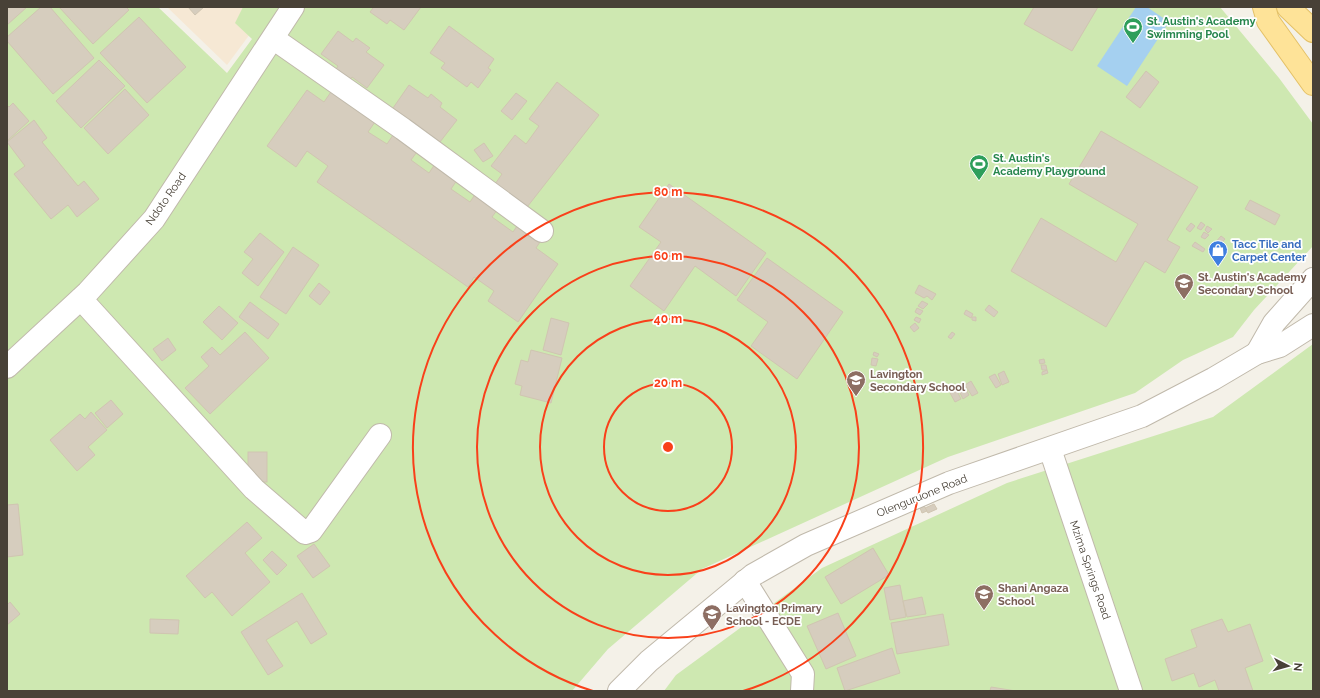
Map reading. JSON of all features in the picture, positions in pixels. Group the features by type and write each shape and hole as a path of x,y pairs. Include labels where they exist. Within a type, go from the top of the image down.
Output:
{"main road":[{"path":"1264,7 1268,21 1313,84"},
{"path":"1288,7 1313,31"}],"street":[{"name":"Ndoto Road","path":"7,367 81,299 154,219 247,76 274,39 293,7"},
{"path":"274,39 403,129 542,231"},
{"name":"Olenguruone Road","path":"1257,353 1274,323 1313,279"},
{"path":"81,299 254,489 305,533 311,531 380,435"},
{"name":"Olenguruone Road","path":"619,691 649,661 745,581 806,545 949,483 1142,416 1213,379 1257,353 1280,346 1313,325"},
{"name":"Mzima Springs Road","path":"1050,449 1131,691"},
{"path":"745,581 803,674 802,691"}],"shaded area":[{"path":"167,7 270,7 227,65"}],"green space":[{"path":"7,7 158,7 227,73 252,39 235,23 243,7 1220,7 1279,78 1313,124 1313,246 1254,310 1233,337 1183,360 1135,393 948,457 702,569 608,649 572,691 7,691"},
{"path":"1313,344 1313,691 664,691 676,675 822,568 1007,483 1213,417"}],"water":[{"name":"St. Austin's Academy Swimming Pool","path":"1136,7 1147,7 1169,22 1127,86 1097,66"}],"building":[{"path":"7,7 27,7 7,25"},
{"path":"41,7 50,7 94,58 53,94 7,41 7,37"},
{"path":"59,7 126,7 129,10 93,44"},
{"path":"188,7 204,7 195,15"},
{"path":"372,7 421,7 404,30 390,20 387,24 370,12 373,8"},
{"path":"1034,7 1098,7 1072,51 1024,24"},
{"path":"139,17 186,67 147,103 100,53"},
{"path":"449,26 494,59 488,68 491,70 478,88 471,82 467,87 441,68 445,63 430,53"},
{"path":"338,31 353,42 356,38 370,48 366,52 384,65 367,88 352,77 349,81 335,71 338,66 321,54"},
{"path":"99,60 125,86 81,128 56,101"},
{"path":"1146,71 1159,82 1140,108 1126,97"},
{"path":"557,82 599,115 524,211 493,187 502,174 491,166 515,135 526,144 539,126 529,119"},
{"path":"409,85 428,98 431,94 442,103 440,107 457,120 440,142 420,128 418,131 404,121 407,118 393,108"},
{"path":"125,89 149,115 108,154 84,128"},
{"path":"333,89 377,119 368,132 387,144 395,132 419,149 411,160 429,173 437,161 459,177 451,189 470,202 478,190 500,206 492,217 513,232 521,220 544,236 536,248 558,264 518,322 488,301 494,291 474,277 468,287 317,182 328,166 307,151 296,167 267,146 307,90 324,102"},
{"path":"516,93 527,101 512,120 501,111"},
{"path":"13,103 29,121 7,141 7,105 9,107"},
{"path":"34,120 47,138 42,142 78,186 84,181 99,199 77,217 68,205 51,219 14,174 25,166 7,142"},
{"path":"1101,131 1198,187 1167,240 1180,247 1165,273 1145,261 1106,327 1011,271 1041,218 1116,262 1138,224 1069,184"},
{"path":"484,143 493,156 483,162 474,150"},
{"path":"669,184 766,253 736,296 695,266 664,311 630,286 661,242 639,227"},
{"path":"1250,200 1280,215 1275,225 1245,209"},
{"path":"1201,222 1205,225 1201,230 1197,228"},
{"path":"1191,223 1195,226 1190,232 1186,229"},
{"path":"1207,226 1212,229 1208,233 1205,230"},
{"path":"1204,232 1209,235 1205,239 1201,237"},
{"path":"260,233 284,252 258,286 242,273 253,259 244,252"},
{"path":"1221,236 1225,239 1218,247 1214,244"},
{"path":"1195,242 1205,249 1203,252 1192,246"},
{"path":"293,247 319,265 286,314 260,297"},
{"path":"767,258 843,312 797,379 751,346 768,322 737,300"},
{"path":"319,283 330,292 320,305 309,296"},
{"path":"919,285 936,294 932,300 927,296 924,298 915,293"},
{"path":"922,301 928,304 923,309 918,306"},
{"path":"250,302 279,324 268,339 239,317"},
{"path":"989,305 998,312 994,317 985,310"},
{"path":"219,306 238,323 222,340 203,322"},
{"path":"917,308 923,311 920,315 915,312"},
{"path":"966,310 973,314 971,318 964,314"},
{"path":"916,317 921,319 919,323 914,320"},
{"path":"972,317 976,317 976,321 972,320"},
{"path":"551,318 569,323 561,355 543,350"},
{"path":"915,323 919,328 914,332 910,327"},
{"path":"245,332 269,358 210,414 185,388 209,366 201,357 212,347 220,355"},
{"path":"952,332 955,334 951,339 948,337"},
{"path":"168,338 176,350 162,361 153,349"},
{"path":"531,350 562,358 551,403 520,395 522,386 515,384 521,360 528,362"},
{"path":"874,352 879,354 877,357 873,355"},
{"path":"872,358 878,359 876,366 871,365"},
{"path":"1044,359 1045,363 1040,364 1039,360"},
{"path":"1041,365 1046,365 1047,370 1042,370"},
{"path":"1047,370 1048,373 1042,375 1042,372"},
{"path":"1004,371 1009,382 1002,385 998,374"},
{"path":"995,374 1001,385 996,388 989,377"},
{"path":"971,381 978,393 972,396 965,385"},
{"path":"964,385 969,395 963,399 958,389"},
{"path":"956,389 961,399 955,402 950,393"},
{"path":"111,400 123,414 107,428 95,413"},
{"path":"91,412 107,430 88,447 95,455 77,471 50,440 80,414 85,419"},
{"path":"248,452 267,452 267,482 248,482"},
{"path":"18,504 23,555 7,557 7,505"},
{"path":"934,504 937,509 928,513 925,508"},
{"path":"924,506 927,511 922,513 920,508"},
{"path":"247,522 262,538 245,553 270,582 232,616 212,592 205,598 186,576"},
{"path":"314,544 330,566 313,578 297,556"},
{"path":"873,548 889,575 841,604 825,577"},
{"path":"272,551 287,565 277,575 263,560"},
{"path":"900,585 906,617 890,620 884,588"},
{"path":"302,593 327,634 311,644 297,621 266,640 283,666 268,675 241,632"},
{"path":"922,597 926,614 907,617 903,601"},
{"path":"10,602 20,614 7,625 7,605"},
{"path":"838,613 856,656 826,669 807,626"},
{"path":"943,614 949,645 897,654 891,623"},
{"path":"150,619 179,620 178,634 150,633"},
{"path":"1222,619 1228,632 1250,624 1263,661 1245,668 1253,691 1219,691 1215,680 1199,687 1194,673 1172,681 1165,659 1197,647 1191,630"},
{"path":"892,648 900,673 845,691 837,668"},
{"path":"991,687 1016,691 990,691"}],"place":[{"name":"St. Austin's Academy Swimming Pool","path":"1133,44"},
{"name":"St. Austin's Academy Playground","path":"979,181"},
{"name":"Tacc Tile and Carpet Center","path":"1218,267"},
{"name":"St. Austin's Academy Secondary School","path":"1184,300"},
{"name":"Lavington Secondary School","path":"856,397"},
{"name":"Shani Angaza School","path":"984,611"},
{"name":"Lavington Primary School - ECDE","path":"712,631"}]}
